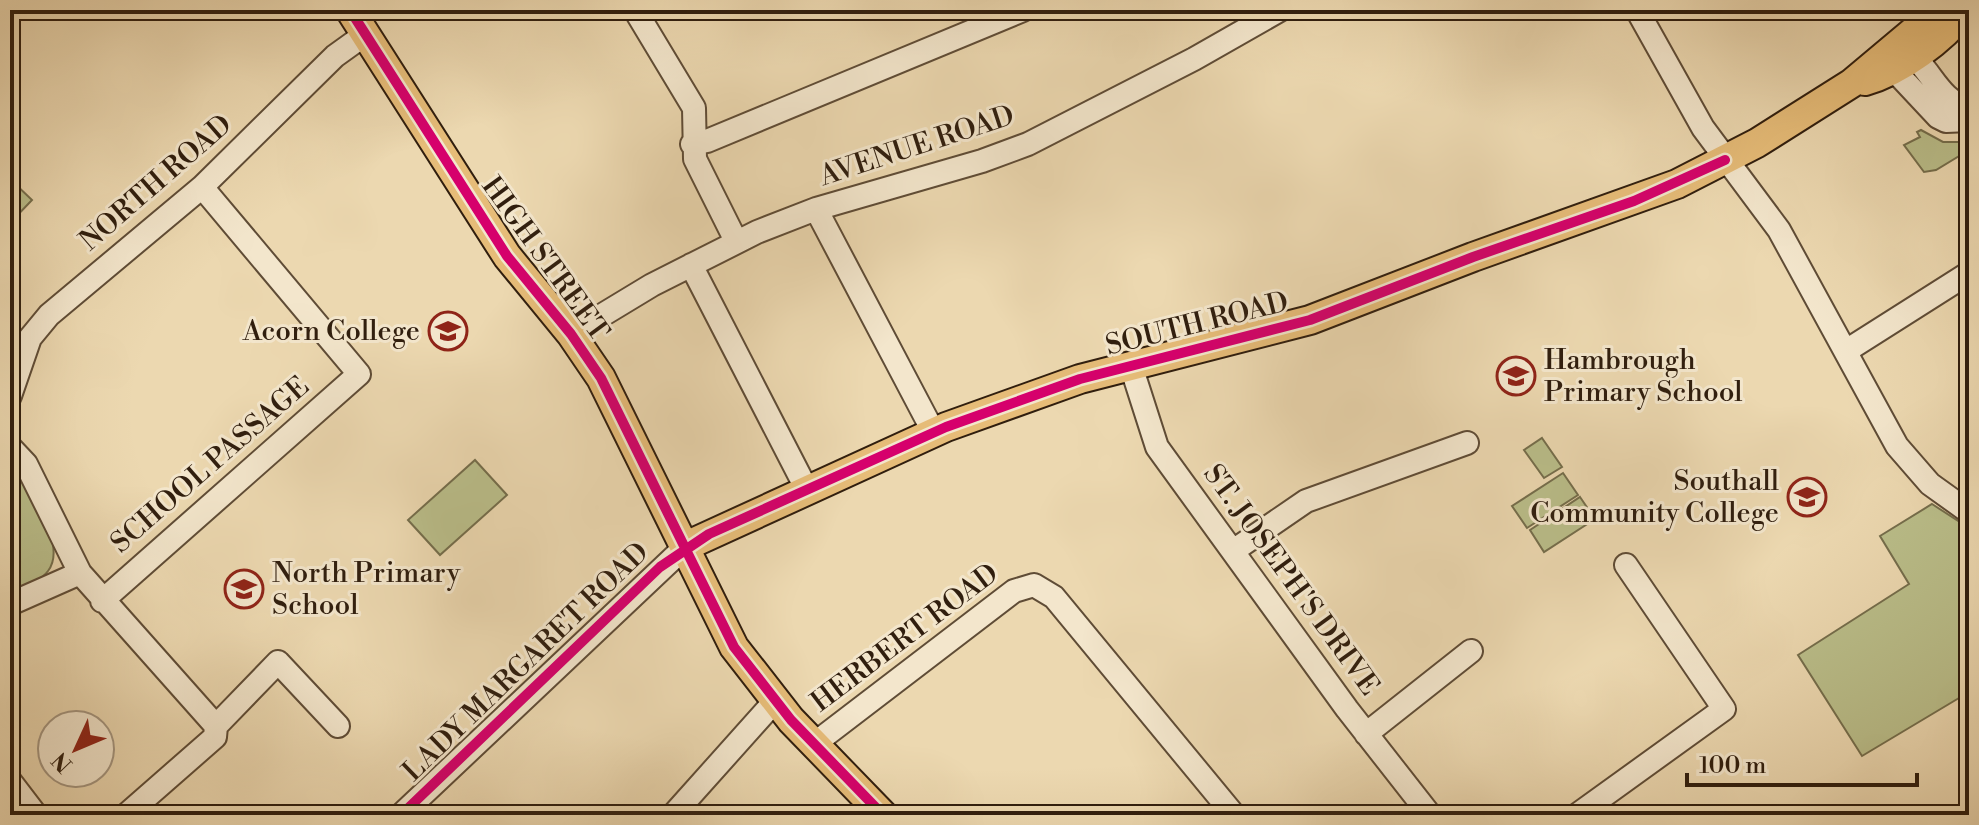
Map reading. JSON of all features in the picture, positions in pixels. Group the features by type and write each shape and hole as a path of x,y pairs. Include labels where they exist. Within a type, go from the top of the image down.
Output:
{"main road":[{"name":"HIGH STREET","path":"350,10 507,256 571,334 601,378 767,710 814,744 883,815"},
{"name":"SOUTH ROAD","path":"1893,64 1939,10"},
{"name":"SOUTH ROAD","path":"686,546 934,433 1080,379 1310,320 1473,257 1634,201 1725,160 1852,83 1893,64 1966,10"}],"street":[{"path":"635,10 694,108 692,144 698,168 736,241"},
{"path":"692,144 707,141 1023,10"},
{"name":"AVENUE ROAD","path":"571,334 736,241 816,209 982,161 1028,144 1194,59 1280,10"},
{"path":"1637,10 1703,128 1779,230 1897,446 1917,472 1963,502"},
{"name":"NORTH ROAD","path":"10,396 14,362 49,315 202,187 335,56 367,33"},
{"path":"1893,64 1969,109"},
{"path":"1893,64 1938,117 1946,121 1969,120"},
{"name":"SCHOOL PASSAGE","path":"102,601 359,374 202,187"},
{"path":"816,209 934,433"},
{"path":"691,265 807,490"},
{"path":"1846,351 1969,273"},
{"name":"ST. JOSEPH'S DRIVE","path":"1131,366 1157,447 1366,734 1430,815"},
{"path":"1233,551 1306,501 1467,443"},
{"path":"10,447 26,464 80,573 216,726"},
{"name":"LADY MARGARET ROAD","path":"401,815 686,546"},
{"path":"1577,815 1724,709 1626,565"},
{"path":"10,604 80,573"},
{"name":"HERBERT ROAD","path":"814,744 1014,591 1034,585 1054,597 1234,815"},
{"path":"1366,734 1471,651"},
{"path":"126,815 215,737 216,726 278,662 338,726"},
{"path":"673,815 767,710"},
{"path":"10,781 36,815"}],"green space":[{"path":"1921,130 1943,142 1969,142 1969,150 1936,170 1924,172 1904,145 1920,137 1917,132"},
{"path":"10,179 32,200 10,223"},
{"path":"1542,438 1562,467 1544,478 1524,450"},
{"path":"475,460 507,495 440,555 408,520"},
{"path":"10,472 22,477 46,523 54,549 53,561 45,575 10,592"},
{"path":"1563,473 1578,495 1527,528 1512,506"},
{"path":"1580,497 1595,519 1544,552 1530,530"},
{"path":"1932,504 1969,528 1969,692 1862,756 1798,655 1909,584 1880,536"}],"cycle path":[{"path":"350,10 507,256 571,334 601,378 734,647 791,720 883,815"},
{"path":"401,815 660,567 709,534 946,427 1080,379 1310,320 1473,257 1634,201 1725,160"}],"place":[{"name":"Acorn College","path":"448,331"},
{"name":"Hambrough Primary School","path":"1516,376"},
{"name":"Southall Community College","path":"1807,497"},
{"name":"North Primary School","path":"244,589"}]}
